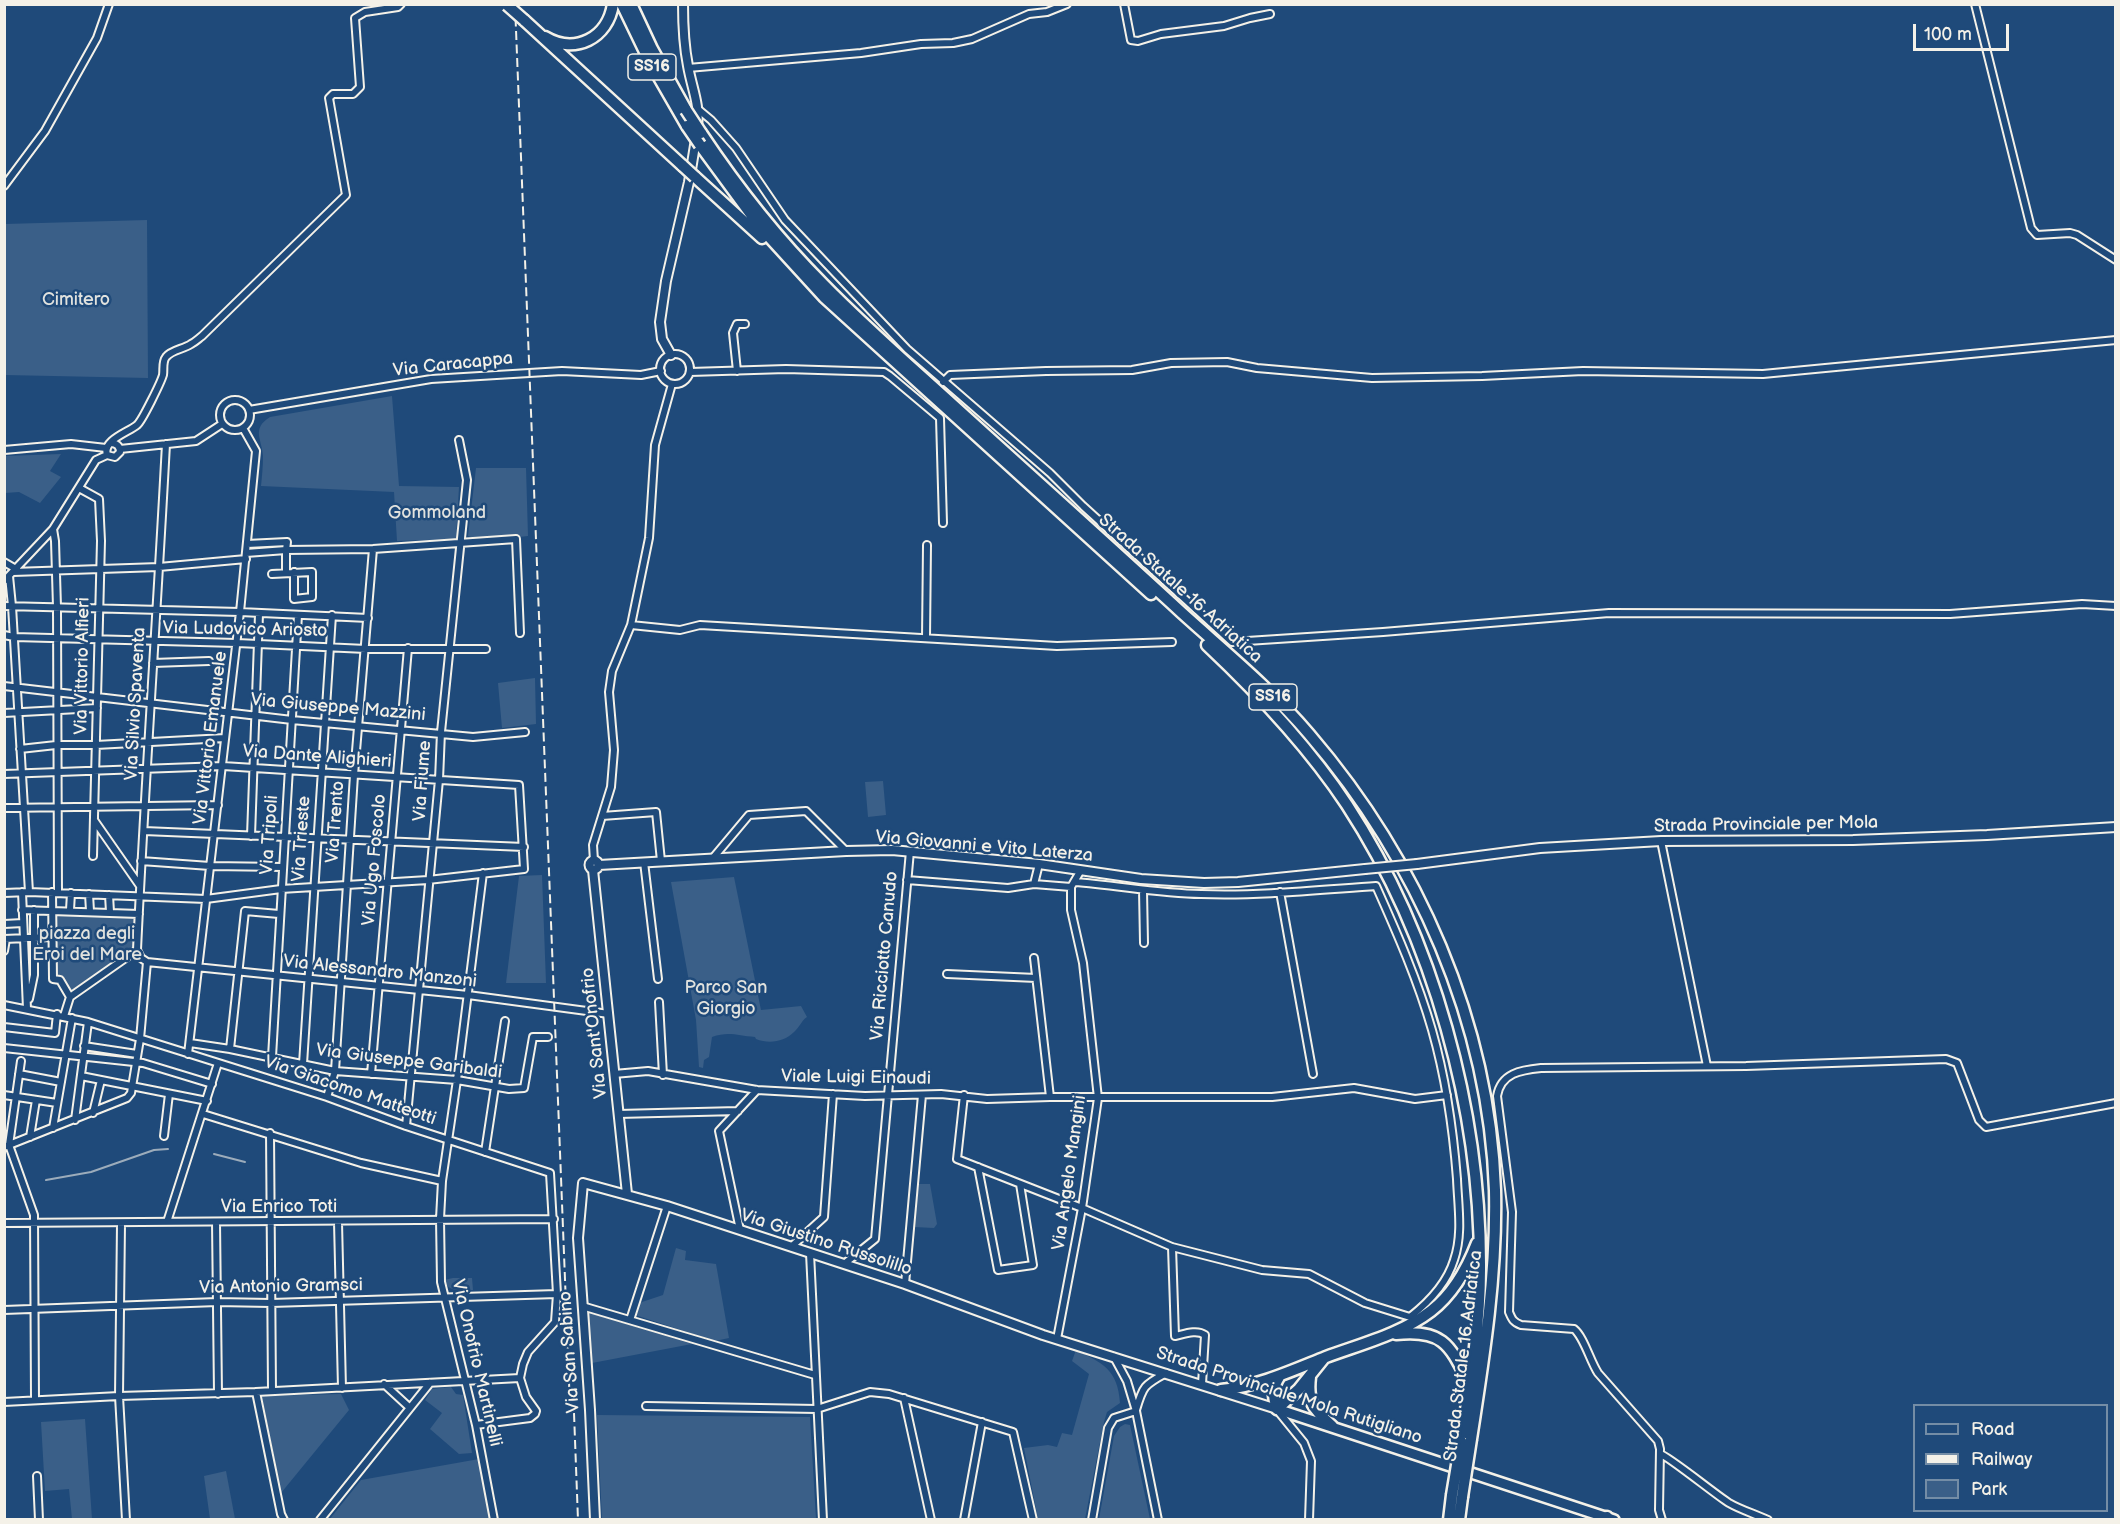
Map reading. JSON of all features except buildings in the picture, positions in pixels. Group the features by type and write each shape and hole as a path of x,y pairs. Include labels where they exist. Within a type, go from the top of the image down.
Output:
{"highway":[{"path":"524,20 553,42 579,45 593,38 604,28 611,15 613,4"},
{"name":"Strada Statale 16 Adriatica","path":"622,4 649,60 687,126 749,213 800,272 866,336 1249,684 1297,738 1347,805 1394,886 1420,949 1456,1068 1470,1135 1478,1204 1479,1312 1466,1440"},
{"name":"Strada Statale 16 Adriatica","path":"631,4 656,58 686,110 753,206 824,285 1235,661 1302,726 1360,801 1400,863 1420,900 1445,957 1469,1028 1478,1063 1492,1158 1495,1209 1494,1268 1489,1318 1457,1496 1449,1520"},
{"path":"507,5 683,166 692,180 800,272"},
{"path":"1221,1390 1245,1387 1279,1377 1390,1334 1430,1312 1454,1288 1471,1259 1479,1237"},
{"path":"1390,1334 1419,1332 1437,1337 1446,1343 1470,1385"},
{"path":"1279,1377 1274,1385 1273,1396 1277,1409 1310,1377 1324,1358"},
{"path":"1310,1377 1308,1393 1311,1404 1332,1426"},
{"name":"Strada Statale 16 Adriatica","path":"1457,1496 1459,1520"}],"main road":[{"name":"Strada Provinciale Mola Rutigliano","path":"1277,1409 1610,1519"}],"street":[{"path":"4,186 45,131 97,38 110,4"},
{"path":"10,575 53,529 96,460 122,433 138,425 159,387 168,354 191,344 202,336 346,195 329,98 333,94 353,94 360,87 355,18 365,12 398,7 401,4"},
{"path":"671,355 662,339 660,321 671,253 692,180 699,110 684,45 683,4"},
{"path":"688,68 850,54 921,44 953,43 972,39 1029,14 1047,12 1067,4"},
{"path":"1124,4 1128,33 1131,40 1138,41 1161,34 1224,26 1270,14"},
{"path":"1975,4 2031,228 2037,235 2070,233 2115,260"},
{"path":"699,110 716,124 736,148 785,220 891,332 943,382 1050,473 1107,529 1232,642 1609,613 1957,614 2082,604 2115,606"},
{"path":"736,371 733,333 737,324 745,324"},
{"path":"943,382 950,375 1132,370 1171,363 1227,362 1257,368 1372,378 1583,371 1763,374 2115,340"},
{"path":"671,355 685,358 688,362 690,372 681,383 672,384 664,379 661,371 663,361 671,355"},
{"path":"690,372 832,370 884,372 940,418 943,523"},
{"name":"Via Caracappa","path":"249,410 431,379 562,371 641,375 661,371"},
{"path":"595,865 593,845 611,787 613,759 609,692 612,671 631,625 650,538 655,445 672,384"},
{"path":"228,401 243,402 249,410 249,421 243,428 230,429 222,424 219,414 228,401"},
{"path":"120,449 196,441 222,424"},
{"name":"Via Vittorio Emanuele","path":"188,1054 223,766 227,711 237,643 256,451 243,428"},
{"name":"Via Fiume","path":"406,1126 439,780 441,732 467,480 459,440"},
{"path":"4,450 71,444 108,449 118,445 120,449"},
{"name":"Via Silvio Spaventa","path":"137,950 147,743 166,444"},
{"path":"108,449 115,457 119,454 120,449"},
{"name":"Via Vittorio Alfieri","path":"79,488 99,499 98,697 93,856"},
{"path":"53,529 57,607 58,807 55,893 51,910 53,979 60,980 70,997"},
{"path":"10,575 56,570 159,567 286,550 373,549 516,540 520,633"},
{"path":"247,544 287,542 286,550 290,572 294,599 312,597 312,572 290,572 272,574"},
{"path":"926,638 927,545"},
{"name":"Via Trento","path":"327,1097 335,1071 354,775 373,549"},
{"path":"4,562 10,575 24,808 25,892 22,910 27,1009"},
{"path":"4,606 332,615 368,618"},
{"path":"251,836 259,614"},
{"name":"Via Tripoli","path":"272,1058 298,615"},
{"name":"Via Trieste","path":"303,1064 332,615"},
{"path":"631,625 680,630 700,625 1057,646 1172,642"},
{"name":"Via Ludovico Ariosto","path":"4,636 366,649 486,649"},
{"name":"Via Ugo Foscolo","path":"371,1074 408,648"},
{"path":"153,663 209,661"},
{"name":"Via Giuseppe Mazzini","path":"4,686 292,720 441,732 473,737 525,732"},
{"path":"4,713 97,708"},
{"path":"20,749 56,745 225,738"},
{"name":"Via Dante Alighieri","path":"4,774 223,766 519,784 524,847"},
{"path":"4,808 218,805"},
{"path":"713,858 749,815 806,811 846,851"},
{"path":"602,816 656,812 661,861"},
{"path":"94,820 140,886"},
{"name":"Strada Provinciale per Mola","path":"1365,869 1540,848 1661,841 1864,840 2115,827"},
{"path":"4,893 71,893 206,899 281,889 428,880 524,868 524,847 144,831"},
{"path":"1661,841 1707,1066"},
{"name":"Via Giovanni e Vito Laterza","path":"595,865 846,851 910,851 1039,864 1142,879 1204,883 1238,882 1365,869"},
{"name":"Via Ricciotto Canudo","path":"844,1264 875,1239 910,851"},
{"path":"141,861 210,866 283,867"},
{"path":"644,862 658,979"},
{"path":"1034,884 1039,864"},
{"name":"Via Sant'Onofrio","path":"595,865 627,1194"},
{"path":"1072,884 1081,870"},
{"name":"Via Onofrio Martinelli","path":"483,873 457,1080 441,1181 441,1282 476,1425 494,1520"},
{"path":"907,880 1008,888 1034,884 1072,884 1203,894 1376,886 1420,993 1432,1030 1447,1095 1455,1154 1460,1236 1454,1262 1442,1284 1427,1303 1410,1317 1365,1303 1309,1274 1262,1270 1172,1247 1082,1208 957,1159 964,1095"},
{"name":"Via Angelo Mangini","path":"1057,1339 1082,1208 1098,1098 1083,963 1071,910 1072,884"},
{"path":"1143,890 1144,943"},
{"path":"1280,892 1313,1074"},
{"path":"70,910 71,893"},
{"path":"89,894 90,911"},
{"path":"109,895 110,912"},
{"path":"22,910 139,914"},
{"path":"27,1009 34,975 34,910"},
{"path":"230,1049 245,911 279,914"},
{"path":"4,924 23,923"},
{"path":"4,951 5,939 52,937"},
{"path":"4,1027 55,1033 70,997 137,950 141,958 147,962 140,1039 132,1086 127,1098 7,1146"},
{"path":"1034,958 1050,1096"},
{"name":"Via Alessandro Manzoni","path":"147,962 468,995 609,1014"},
{"path":"947,974 1036,978"},
{"path":"659,1002 663,1075"},
{"name":"Via Giacomo Matteotti","path":"4,1005 87,1022 327,1097 447,1140 550,1173 554,1219"},
{"path":"53,1128 72,1018"},
{"path":"485,1152 505,1021"},
{"path":"75,1120 87,1022"},
{"name":"Via Giuseppe Garibaldi","path":"190,1043 335,1071 457,1080 495,1087 524,1088 533,1036 548,1037"},
{"path":"84,1046 137,1054"},
{"path":"4,1048 143,1063 212,1084"},
{"path":"1662,1520 1659,1510 1660,1454 1658,1441 1598,1373 1579,1333 1574,1329 1521,1325 1514,1323 1511,1318 1509,1312 1512,1212 1497,1096 1502,1081 1509,1076 1535,1069 1952,1060 1957,1063 1979,1120 1986,1127 2115,1102"},
{"path":"21,1061 7,1146 35,1222 35,1400"},
{"path":"167,1222 219,1063"},
{"name":"Viale Luigi Einaudi","path":"614,1074 648,1071 758,1090 888,1096 964,1095 987,1099 1050,1096 1272,1097 1354,1088 1415,1099 1447,1095"},
{"path":"19,1074 61,1082"},
{"path":"81,1076 207,1101"},
{"path":"93,1113 101,1080"},
{"path":"740,1230 719,1131 758,1090"},
{"path":"164,1136 169,1094"},
{"path":"791,1247 824,1217 833,1094"},
{"path":"4,1095 57,1103"},
{"path":"905,1284 922,1095"},
{"path":"30,1137 36,1100"},
{"path":"618,1114 738,1111"},
{"path":"203,1114 361,1162 441,1181"},
{"path":"270,1133 272,1392"},
{"path":"978,1167 998,1270 1033,1265 1020,1184"},
{"name":"Via Giustino Russolillo","path":"583,1183 667,1206 905,1284 1057,1339"},
{"name":"Via San Sabino","path":"583,1183 578,1238 595,1520"},
{"path":"630,1320 667,1206"},
{"path":"476,1425 530,1418 535,1414 536,1411 526,1397 520,1378 528,1352 555,1322 557,1294 554,1219"},
{"name":"Via Enrico Toti","path":"4,1223 121,1224 554,1219"},
{"path":"216,1222 218,1394"},
{"path":"338,1222 342,1388"},
{"path":"121,1224 119,1396 126,1520"},
{"path":"1172,1247 1175,1336 1196,1332 1204,1335 1202,1384"},
{"path":"810,1253 823,1520"},
{"name":"Via Antonio Gramsci","path":"4,1310 217,1302 271,1303 557,1294"},
{"path":"582,1306 815,1375"},
{"name":"Strada Provinciale Mola Rutigliano","path":"1057,1339 1277,1409"},
{"path":"1114,1357 1127,1381 1136,1411 1158,1520"},
{"path":"1136,1411 1142,1390 1150,1382 1166,1373"},
{"path":"4,1402 272,1392 520,1378"},
{"path":"320,1520 430,1383"},
{"path":"384,1384 410,1408"},
{"path":"256,1392 284,1520"},
{"path":"646,1406 817,1409 870,1392 904,1398 1013,1432 1033,1520"},
{"path":"904,1398 931,1520"},
{"path":"1277,1409 1304,1443 1311,1461 1309,1520"},
{"path":"1092,1520 1108,1428 1114,1418 1136,1411"},
{"path":"964,1520 982,1422"},
{"path":"1660,1454 1667,1456 1691,1477 1728,1503 1768,1520"},
{"path":"37,1476 39,1520"}],"green space":[{"name":"Cimitero","path":"147,220 148,378 5,375 5,224"},
{"name":"Gommoland","path":"392,396 399,486 459,487 456,539 397,541 394,492 261,486 263,456 259,430 264,421 270,417"},
{"path":"61,454 50,471 61,477 40,503 19,492 5,493 5,456"},
{"path":"476,468 526,468 528,536 472,542 471,537 468,536"},
{"path":"535,678 536,724 502,728 498,683"},
{"path":"883,781 886,815 868,817 865,782"},
{"path":"542,875 546,983 506,983 519,876"},
{"name":"Parco San Giorgio","path":"734,877 761,1010 801,1006 807,1017 790,1035 776,1041 733,1034 712,1037 709,1057 704,1060 703,1068 699,1067 696,1020 671,882"},
{"name":"piazza degli Eroi del Mare","path":"54,911 132,914 137,918 135,949 71,996 55,978"},
{"path":"919,1184 930,1184 937,1224 934,1228 914,1227"},
{"path":"676,1248 686,1251 685,1260 716,1264 729,1338 715,1341 635,1315 639,1303 663,1295"},
{"path":"472,1278 473,1290 452,1289 444,1280"},
{"path":"587,1312 692,1344 592,1363"},
{"path":"1076,1350 1094,1359 1112,1375 1119,1392 1120,1403 1107,1412 1085,1519 1038,1519 1024,1448 1048,1445 1057,1447 1062,1433 1072,1435 1089,1374 1072,1361"},
{"path":"451,1387 456,1394 463,1395 472,1453 459,1454 430,1429 442,1413 425,1400 432,1389"},
{"path":"341,1394 349,1410 281,1493 262,1396"},
{"path":"597,1415 810,1417 816,1519 602,1519"},
{"path":"85,1419 92,1519 72,1519 69,1489 45,1491 41,1422"},
{"path":"1125,1424 1130,1425 1150,1519 1099,1519 1114,1436"},
{"path":"479,1459 490,1519 329,1520 361,1480"},
{"path":"226,1471 235,1519 210,1519 204,1476"}],"waterway":[{"path":"46,1180 91,1172 154,1150 168,1149"},
{"path":"214,1154 245,1162"}],"railway":[{"path":"515,4 570,1407"},
{"path":"574,1413 578,1520"}]}
